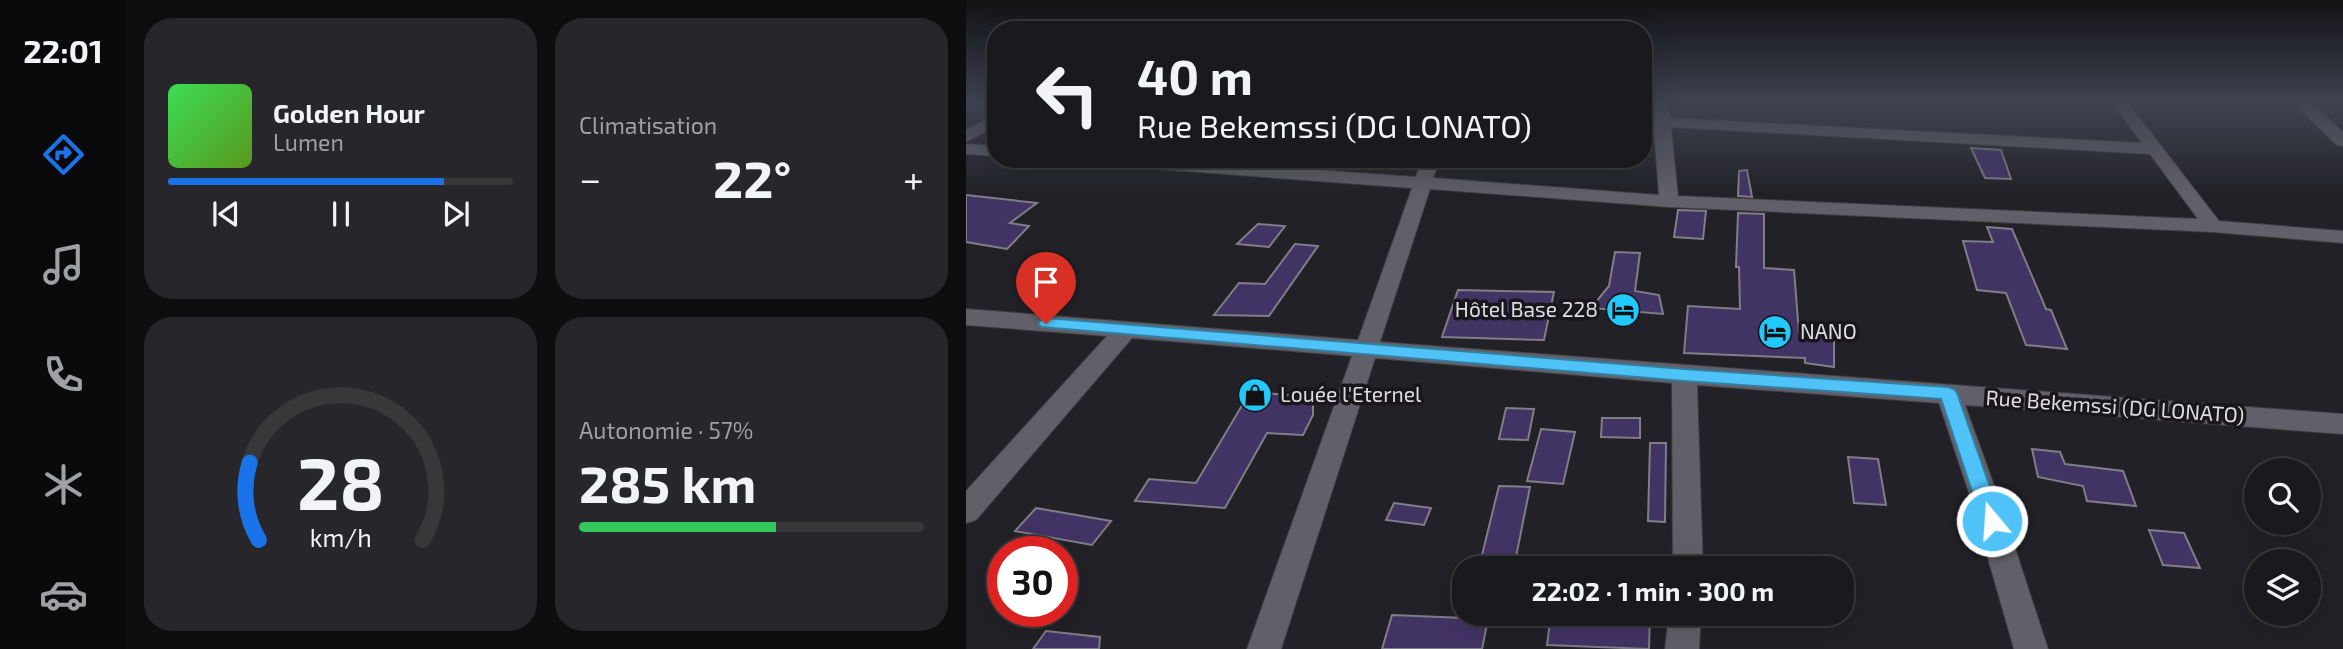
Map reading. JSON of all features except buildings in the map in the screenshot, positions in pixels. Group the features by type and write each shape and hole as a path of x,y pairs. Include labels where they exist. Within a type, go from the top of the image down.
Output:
{"street":[{"path":"1663,133 1669,201"},
{"path":"1868,133 2154,149"},
{"path":"2142,133 2213,226"},
{"path":"966,149 987,150"},
{"path":"1211,168 1669,201 2213,226 2343,237"},
{"path":"1264,649 1428,168"},
{"name":"Rue Bekemssi (DG LONATO)","path":"966,317 1684,375 2343,424"},
{"path":"966,512 1126,330"},
{"path":"1684,375 1688,556"},
{"path":"1948,393 1985,499 2031,649"},
{"path":"1682,649 1684,626"}],"place":[{"name":"Hôtel Base 228","path":"1623,310"},
{"name":"NANO","path":"1775,332"},
{"name":"Louée l'Eternel","path":"1255,395"}],"route":[{"path":"1046,324 1684,375 1948,393 1992,521"}]}
